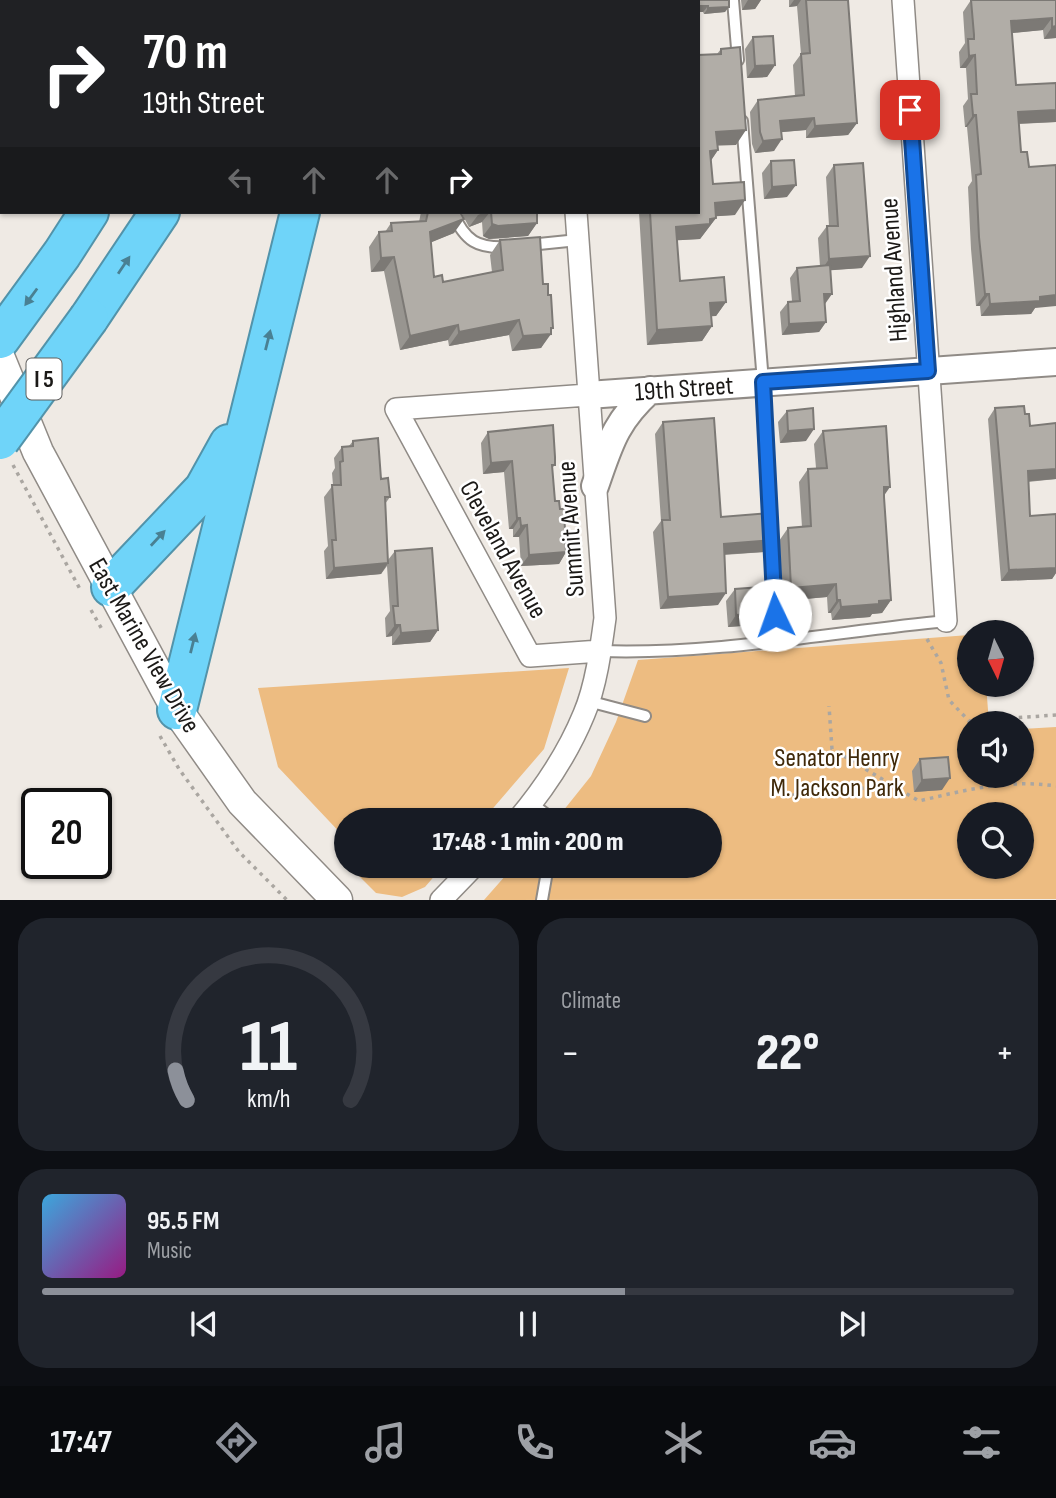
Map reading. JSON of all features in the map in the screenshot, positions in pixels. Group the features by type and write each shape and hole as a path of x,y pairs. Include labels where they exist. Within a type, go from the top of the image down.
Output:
{"highway":[{"name":"I 5","path":"0,339 88,214"},
{"name":"I 5","path":"0,440 89,318 159,214"},
{"path":"177,710 299,214"},
{"path":"111,587 204,489 251,406"}],"main road":[{"name":"East Marine View Drive","path":"0,359 38,452 177,710 242,802 337,900"}],"street":[{"name":"Highland Avenue","path":"902,0 946,621"},
{"name":"Summit Avenue","path":"527,808 559,763 585,712 605,618 576,214"},
{"name":"19th Street","path":"396,409 1056,362"},
{"path":"595,486 617,426 650,390"},
{"name":"Cleveland Avenue","path":"396,409 530,656 600,651"},
{"path":"441,900 462,878"}],"lane":[{"path":"733,0 738,68"},
{"path":"741,109 763,382 776,641"},
{"path":"453,214 461,232 488,247 578,240"},
{"path":"600,651 640,653 776,641 946,621"},
{"path":"588,701 645,716"},
{"path":"531,803 538,808"},
{"path":"542,900 546,878"}],"path":[{"path":"924,623 928,644 941,663 949,700 969,721 1056,715"},
{"path":"829,706 832,749 919,801 990,785 1056,786"},
{"path":"784,796 892,785"}],"green space":[{"name":"Senator Henry M. Jackson Park","path":"957,636 957,697 987,697 988,711 957,711 957,788 1034,788 1034,728 1056,727 1056,899 484,900 503,878 722,878 722,808 565,808 591,776 616,722 638,660"},
{"path":"569,668 544,749 493,808 334,808 334,826 278,767 258,688"},
{"path":"361,878 433,878 425,887 402,897 376,893"}],"building":[{"path":"700,0 729,0 729,7 700,6"},
{"path":"806,0 848,0 857,123 815,126 814,118 780,121 782,139 763,141 758,100 804,95 801,54 810,53"},
{"path":"971,0 1056,0 1056,26 1052,27 1052,18 1011,21 1016,85 1056,83 1056,110 1018,112 1021,152 1027,152 1029,167 1056,165 1056,295 1040,297 1040,301 990,304 989,294 985,294 976,175 981,174 976,115 973,115 971,94 977,94 975,55 969,56 968,39 974,39"},
{"path":"773,36 775,65 755,66 753,37"},
{"path":"740,47 746,130 716,132 718,150 710,151 713,184 744,182 745,200 715,203 716,218 710,219 710,224 676,227 680,281 724,277 726,302 710,303 712,326 657,330 650,214 700,214 700,55 721,54 721,49"},
{"path":"794,160 796,185 772,187 771,161"},
{"path":"863,163 870,256 829,259 827,226 838,226 834,165"},
{"path":"428,214 461,214 464,219 430,232 434,277 442,275 443,282 503,270 500,240 540,237 543,284 548,284 548,295 551,295 551,334 523,336 519,320 459,332 458,325 410,336 394,257 381,258 379,232 392,231 391,223 426,221"},
{"path":"491,214 537,214 537,223 498,226 492,224"},
{"path":"830,265 832,294 824,294 826,322 789,324 788,302 800,301 797,268"},
{"path":"1024,406 1025,414 1029,414 1030,426 1056,423 1056,469 1028,471 1030,516 1056,514 1056,568 1009,570 995,408"},
{"path":"813,408 814,429 788,431 787,411"},
{"path":"714,418 721,517 770,513 772,540 724,544 726,593 668,597 662,520 670,520 663,422"},
{"path":"553,425 555,501 559,501 560,509 564,509 566,552 529,555 527,525 521,526 520,518 517,518 512,461 491,463 488,432"},
{"path":"886,426 890,487 884,487 884,497 891,600 879,601 879,604 841,607 840,600 837,600 836,584 791,588 788,528 811,526 808,469 827,468 823,431"},
{"path":"378,438 381,479 388,478 390,497 385,497 388,563 334,568 332,540 336,540 332,485 341,485 342,447 353,446 353,441"},
{"path":"432,548 438,630 401,633 400,625 395,625 393,606 398,606 395,551"},
{"path":"761,587 763,613 736,615 735,589"},
{"path":"948,757 950,778 922,780 920,759"}],"route":[{"path":"775,615 763,382 928,371 910,110"}]}
